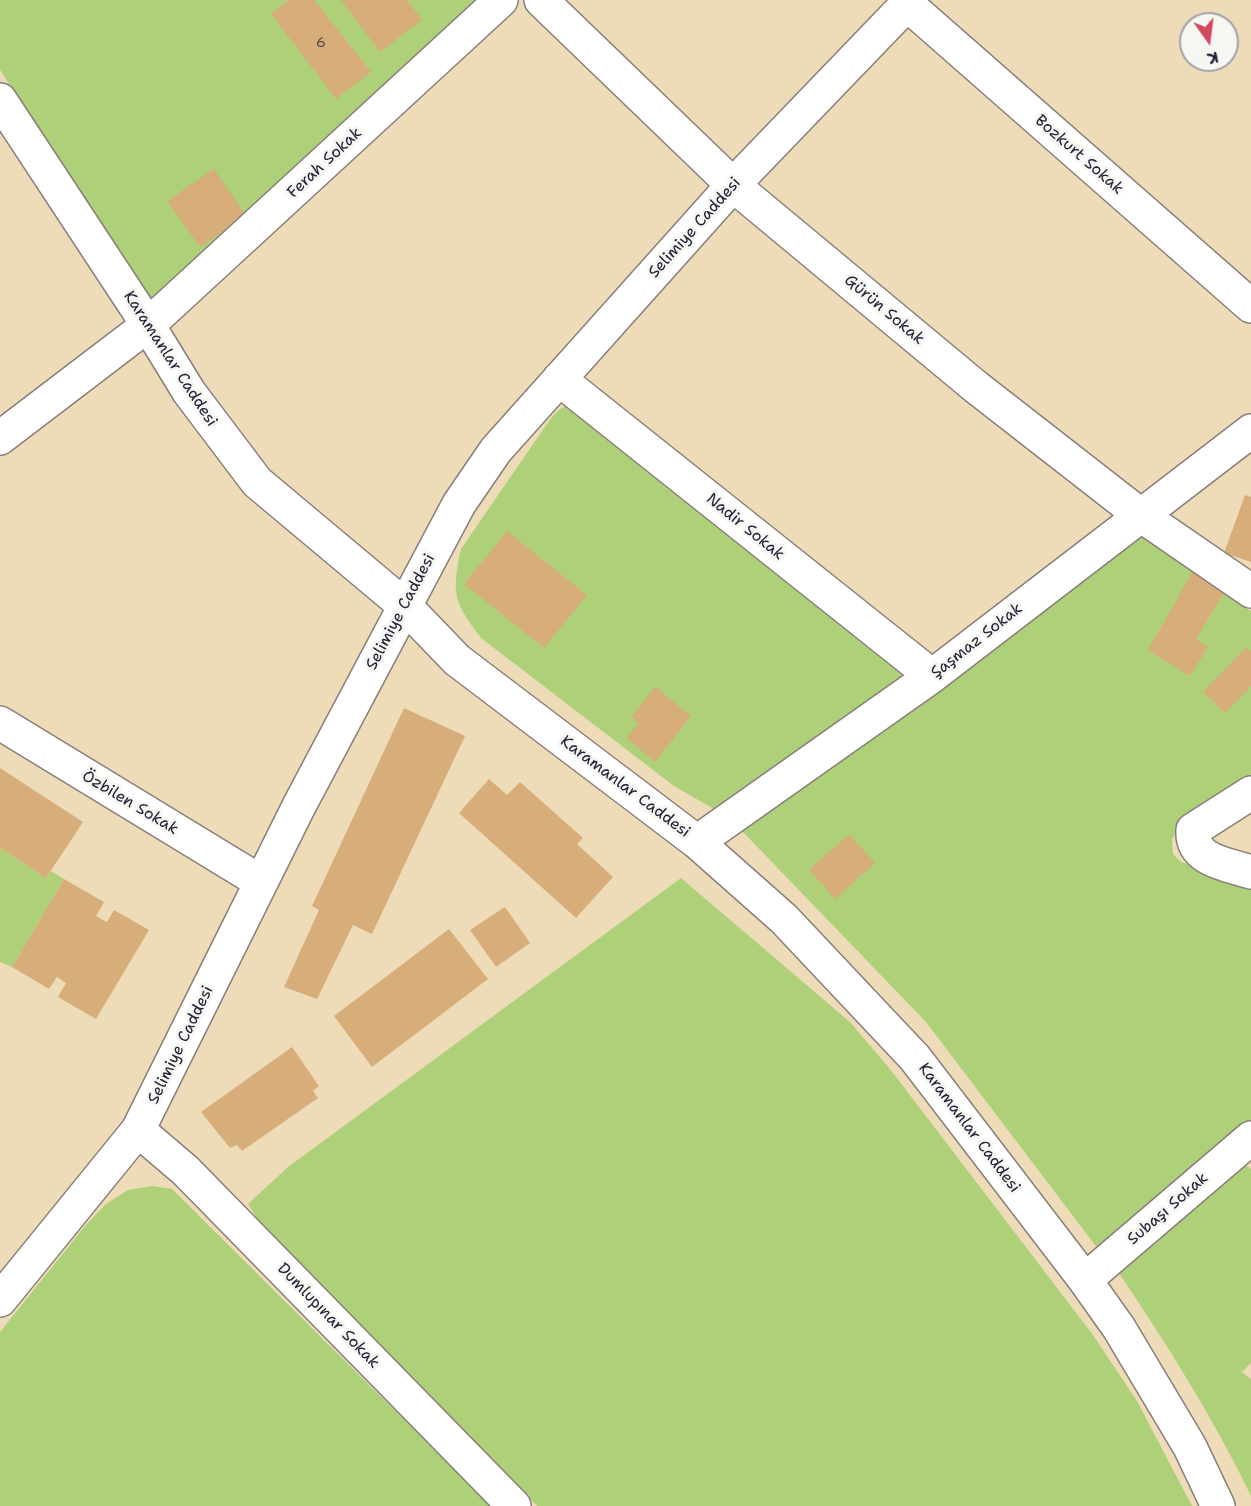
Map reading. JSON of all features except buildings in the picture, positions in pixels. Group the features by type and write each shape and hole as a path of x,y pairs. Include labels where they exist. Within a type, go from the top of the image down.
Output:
{"street":[{"name":"Ferah Sokak","path":"0,438 148,325 501,0"},
{"name":"Gürün Sokak","path":"541,0 733,185 976,387 1139,514 1251,591"},
{"name":"Selimiye Caddesi","path":"0,1300 138,1130 261,882 405,606 459,504 496,450 733,185 909,2"},
{"name":"Bozkurt Sokak","path":"909,2 1251,306"},
{"name":"Karamanlar Caddesi","path":"0,100 148,325 189,392 257,482 405,606 457,660 697,842 784,919 915,1058 1085,1280 1119,1328 1190,1447 1218,1506"},
{"name":"Nadir Sokak","path":"559,379 932,676"},
{"name":"Şaşmaz Sokak","path":"697,842 932,676 1139,514 1251,431"},
{"name":"Özbilen Sokak","path":"0,723 261,882"},
{"path":"1251,793 1203,821 1193,830 1192,842 1198,852 1211,860 1251,872"},
{"name":"Dumlupınar Sokak","path":"138,1130 186,1171 514,1506"},
{"name":"Subaşı Sokak","path":"1085,1280 1251,1138"}],"green space":[{"path":"0,0 484,0 152,308 0,70"},
{"path":"569,405 902,666 901,681 719,812 674,786 481,638 460,606 456,577 461,549 551,418 561,408"},
{"path":"1141,536 1251,611 1251,781 1183,824 1172,839 1173,854 1181,862 1251,884 1251,1120 1098,1249 926,1022 742,831"},
{"path":"0,848 46,878 51,871 64,879 12,967 0,962"},
{"path":"681,878 850,1022 890,1069 1093,1335 1137,1401 1192,1506 537,1506 261,1225 248,1204 288,1167"},
{"path":"1243,1163 1251,1169 1251,1363 1242,1372 1251,1379 1251,1496 1188,1381 1117,1270"},
{"path":"152,1186 172,1189 491,1506 0,1506 0,1332 85,1226 106,1204 128,1190"}]}
